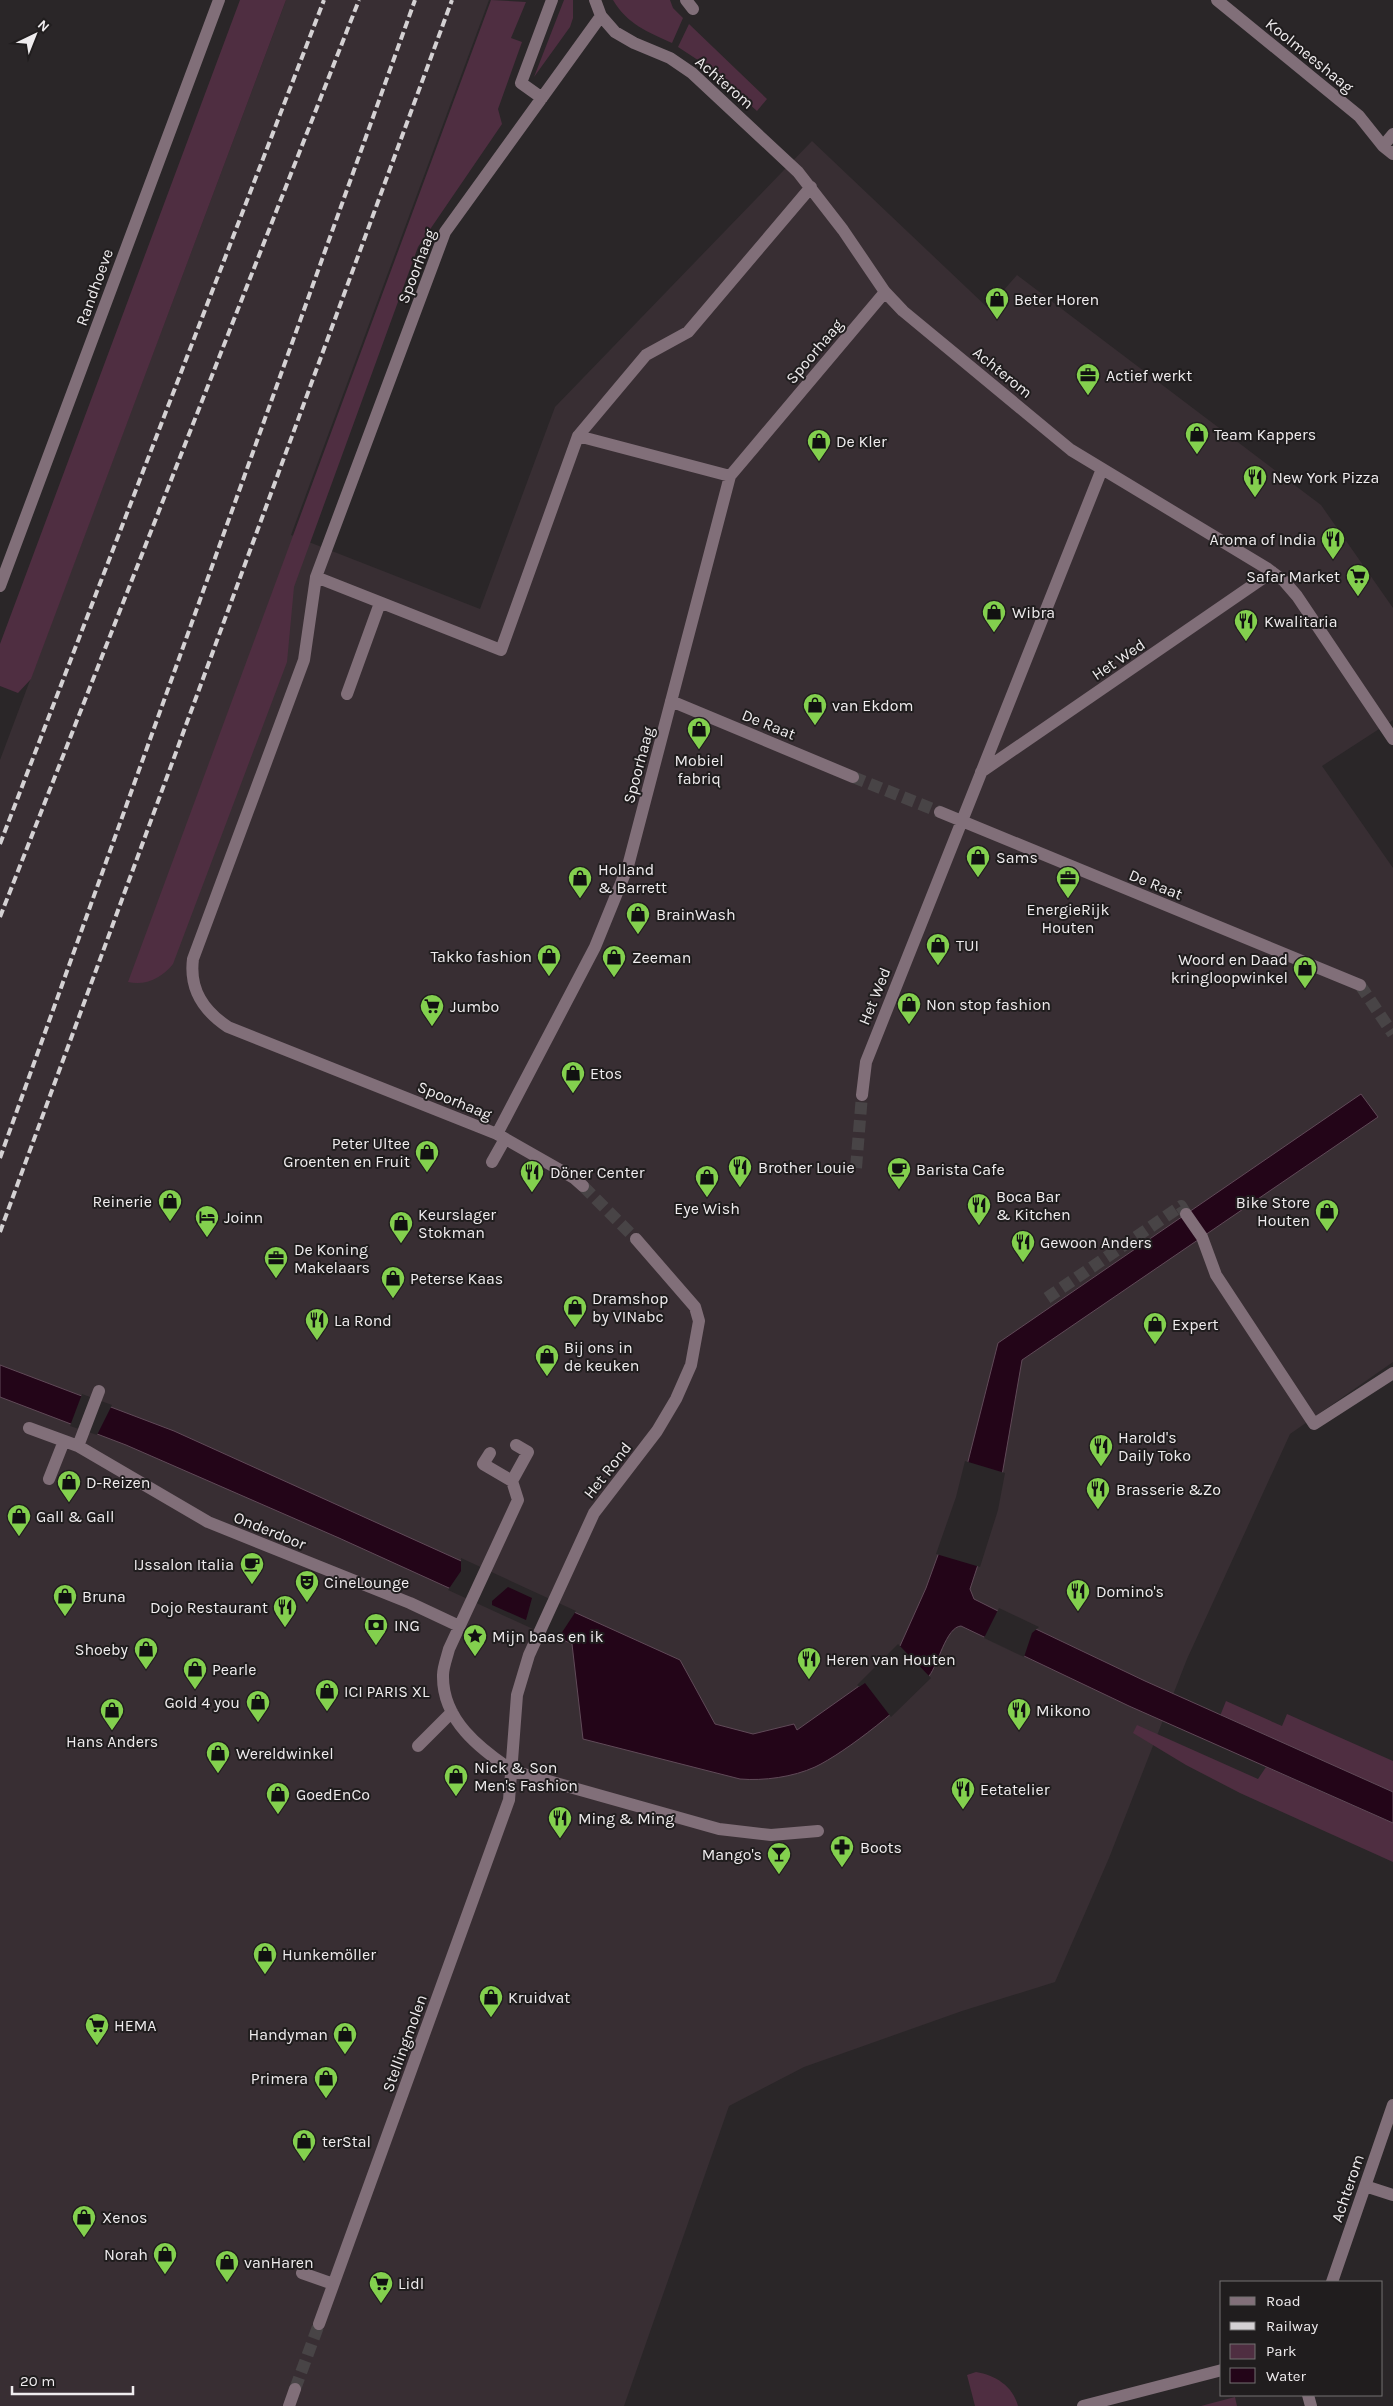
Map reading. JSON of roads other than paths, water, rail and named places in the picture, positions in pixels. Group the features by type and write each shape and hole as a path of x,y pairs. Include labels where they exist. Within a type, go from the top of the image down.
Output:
{"street":[{"name":"Randhoeve","path":"0,586 219,0"},
{"path":"542,98 521,82 552,0"},
{"path":"595,0 601,16"},
{"name":"Koolmeeshaag","path":"1217,0 1359,116 1388,150"},
{"name":"Spoorhaag","path":"601,16 445,232 316,577 304,660 193,959 192,981 196,993 209,1012 228,1027 501,1136 595,947 625,875 730,476 885,292"},
{"name":"Achterom","path":"601,16 615,32 634,43 670,58 692,73 748,124 811,187 885,292 902,311 1071,450 1272,572 1297,596 1393,739"},
{"path":"1388,150 1393,134"},
{"path":"316,577 501,650 578,436 646,355 688,332 811,187"},
{"path":"578,436 730,476"},
{"name":"Het Wed","path":"862,1095 866,1062 1102,469"},
{"name":"Het Wed","path":"981,772 1272,572"},
{"path":"347,694 380,602"},
{"name":"De Raat","path":"672,701 853,776"},
{"name":"De Raat","path":"940,812 1360,985"},
{"path":"492,1162 501,1136 574,1178 583,1186"},
{"path":"1186,1214 1202,1237 1216,1275 1314,1424 1393,1373"},
{"name":"Het Rond","path":"513,1771 517,1695 521,1677 537,1636 594,1513 646,1447 676,1399 690,1365 697,1338 699,1322 695,1307 636,1239"},
{"path":"80,1441 99,1391"},
{"name":"Onderdoor","path":"29,1428 64,1440 80,1441 208,1522 410,1603 459,1626"},
{"path":"48,1479 64,1440"},
{"path":"512,1481 528,1452 516,1445"},
{"path":"490,1453 483,1464 512,1481 518,1500 449,1649 443,1674 445,1695 452,1712 470,1738 487,1754 513,1771 719,1829 771,1835 818,1832"},
{"path":"418,1746 452,1712"},
{"name":"Stellingmolen","path":"319,2324 509,1800 513,1771"},
{"name":"Achterom","path":"1332,2281 1393,2105"},
{"path":"1366,2186 1393,2195"},
{"path":"302,2273 333,2284"},
{"path":"1083,2406 1220,2371"},
{"path":"288,2406 295,2389"}],"water":[{"path":"1361,1094 1378,1117 1022,1360 996,1510 970,1589 974,1599 998,1611 1145,1681 1393,1792 1393,1823 1129,1706 961,1626 956,1628 947,1639 929,1676 892,1713 843,1751 815,1767 788,1776 768,1779 740,1779 583,1739 572,1644 339,1538 126,1445 0,1397 0,1365 174,1431 680,1660 715,1724 753,1734 794,1724 797,1730 869,1679 900,1646 926,1588 959,1497 998,1343"}],"tunnel":[{"path":"853,777 940,812"},
{"path":"1360,985 1393,1034"},
{"path":"856,1168 862,1095"},
{"path":"583,1186 636,1239"},
{"path":"1047,1298 1181,1206 1186,1214"},
{"path":"295,2389 319,2324"}],"railway":[{"path":"0,844 324,0"},
{"path":"0,917 359,0"},
{"path":"0,1158 415,0"},
{"path":"0,1232 452,0"}],"place":[{"name":"Beter Horen","path":"997,320"},
{"name":"Actief werkt","path":"1088,396"},
{"name":"Team Kappers","path":"1197,455"},
{"name":"De Kler","path":"819,462"},
{"name":"New York Pizza","path":"1255,498"},
{"name":"Aroma of India","path":"1333,560"},
{"name":"Safar Market","path":"1358,597"},
{"name":"Wibra","path":"994,633"},
{"name":"Kwalitaria","path":"1246,642"},
{"name":"van Ekdom","path":"815,726"},
{"name":"Mobiel fabriq","path":"699,750"},
{"name":"Sams","path":"978,878"},
{"name":"Holland & Barrett","path":"580,899"},
{"name":"EnergieRijk Houten","path":"1068,899"},
{"name":"BrainWash","path":"638,935"},
{"name":"TUI","path":"938,966"},
{"name":"Takko fashion","path":"549,977"},
{"name":"Zeeman","path":"614,978"},
{"name":"Woord en Daad kringloopwinkel","path":"1305,989"},
{"name":"Non stop fashion","path":"909,1025"},
{"name":"Jumbo","path":"432,1027"},
{"name":"Etos","path":"573,1094"},
{"name":"Peter Ultee Groenten en Fruit","path":"427,1173"},
{"name":"Brother Louie","path":"740,1188"},
{"name":"Barista Cafe","path":"899,1190"},
{"name":"Döner Center","path":"532,1193"},
{"name":"Eye Wish","path":"707,1198"},
{"name":"Reinerie","path":"170,1222"},
{"name":"Boca Bar & Kitchen","path":"979,1226"},
{"name":"Bike Store Houten","path":"1327,1232"},
{"name":"Joinn","path":"207,1238"},
{"name":"Keurslager Stokman","path":"401,1244"},
{"name":"Gewoon Anders","path":"1023,1263"},
{"name":"De Koning Makelaars","path":"276,1279"},
{"name":"Peterse Kaas","path":"393,1299"},
{"name":"Dramshop by VINabc","path":"575,1328"},
{"name":"La Rond","path":"317,1341"},
{"name":"Expert","path":"1155,1345"},
{"name":"Bij ons in de keuken","path":"547,1377"},
{"name":"Harold's Daily Toko","path":"1101,1467"},
{"name":"D-Reizen","path":"69,1503"},
{"name":"Brasserie &Zo","path":"1098,1510"},
{"name":"Gall & Gall","path":"19,1537"},
{"name":"IJssalon Italia","path":"252,1585"},
{"name":"CineLounge","path":"307,1603"},
{"name":"Domino's","path":"1078,1612"},
{"name":"Bruna","path":"65,1617"},
{"name":"Dojo Restaurant","path":"285,1628"},
{"name":"ING","path":"376,1646"},
{"name":"Mijn baas en ik","path":"475,1657"},
{"name":"Shoeby","path":"146,1670"},
{"name":"Heren van Houten","path":"809,1680"},
{"name":"Pearle","path":"195,1690"},
{"name":"ICI PARIS XL","path":"327,1712"},
{"name":"Gold 4 you","path":"258,1723"},
{"name":"Hans Anders","path":"112,1731"},
{"name":"Mikono","path":"1019,1731"},
{"name":"Wereldwinkel","path":"218,1774"},
{"name":"Nick & Son Men's Fashion","path":"456,1797"},
{"name":"Eetatelier","path":"963,1810"},
{"name":"GoedEnCo","path":"278,1815"},
{"name":"Ming & Ming","path":"560,1839"},
{"name":"Boots","path":"842,1868"},
{"name":"Mango's","path":"779,1875"},
{"name":"Hunkemöller","path":"265,1975"},
{"name":"Kruidvat","path":"491,2018"},
{"name":"HEMA","path":"97,2046"},
{"name":"Handyman","path":"345,2055"},
{"name":"Primera","path":"326,2099"},
{"name":"terStal","path":"304,2162"},
{"name":"Xenos","path":"84,2238"},
{"name":"Norah","path":"165,2275"},
{"name":"vanHaren","path":"227,2283"},
{"name":"Lidl","path":"381,2304"}]}
